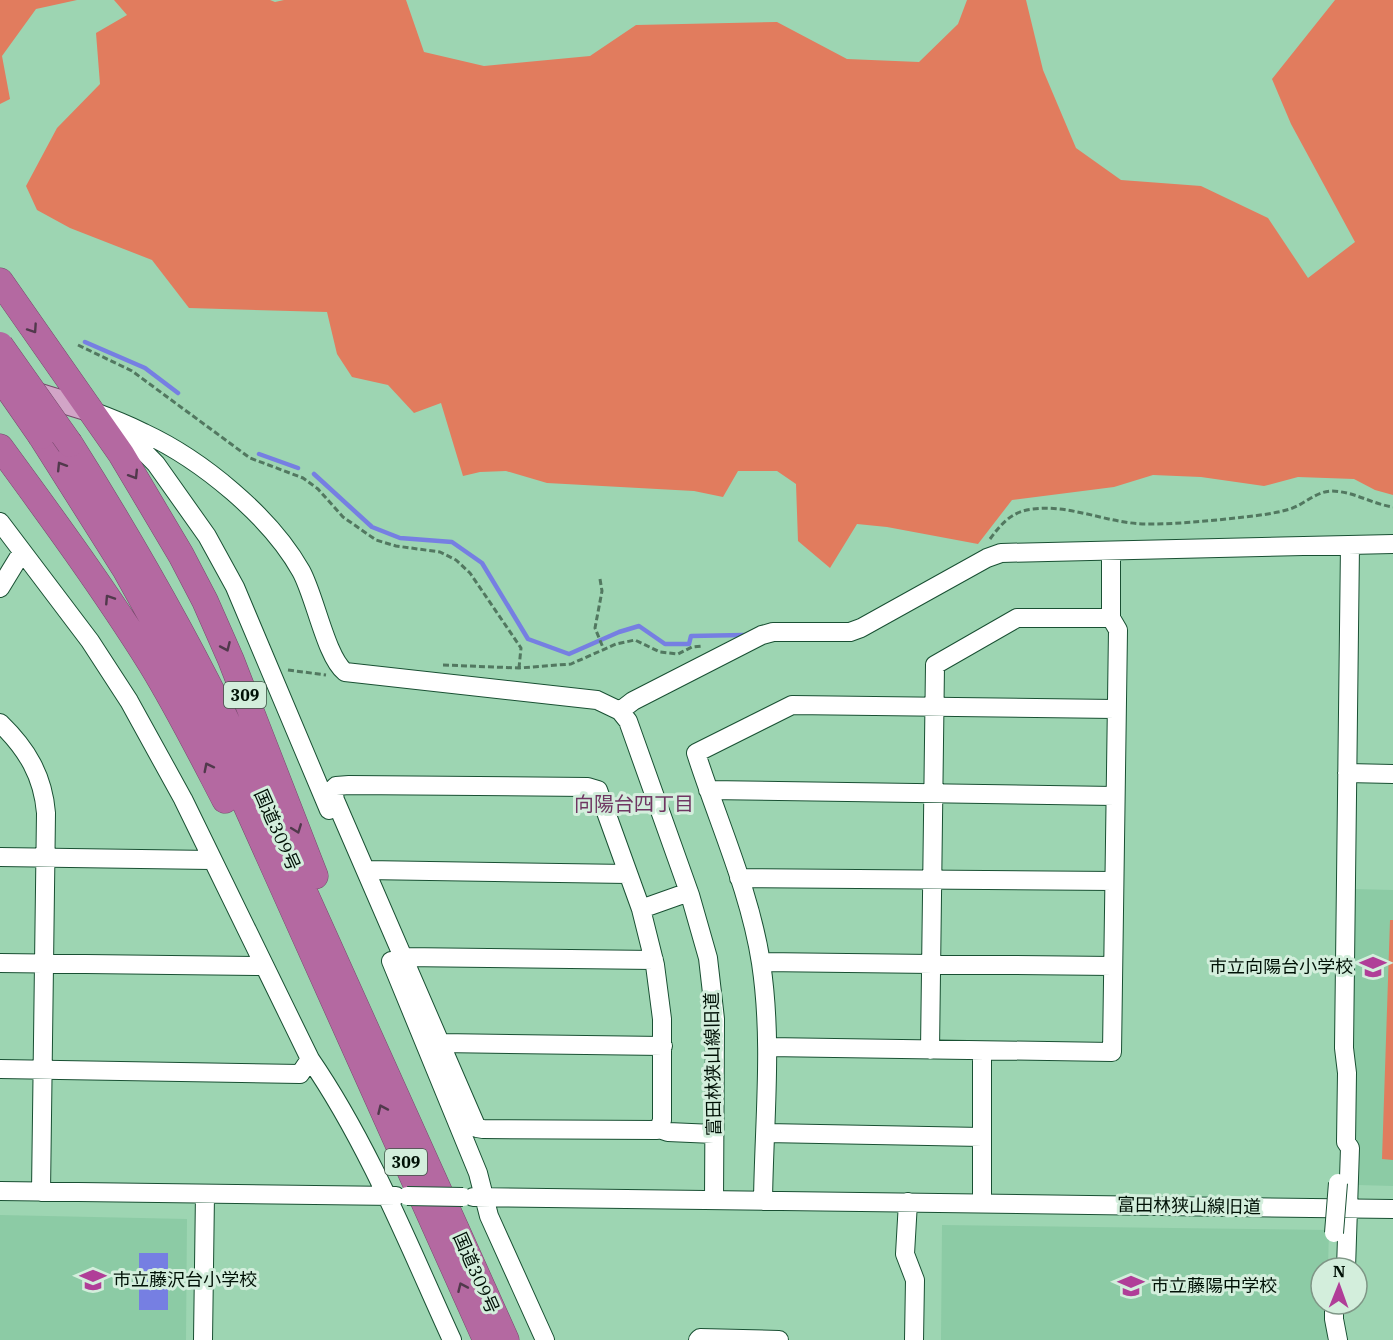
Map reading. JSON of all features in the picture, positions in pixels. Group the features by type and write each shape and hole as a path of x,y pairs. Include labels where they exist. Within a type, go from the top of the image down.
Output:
{"highway":[{"name":"309","path":"0,281 121,454 160,517 206,601 353,970 353,1000"},
{"name":"国道309号","path":"0,345 70,444 156,585 208,682 506,1340"},
{"name":"国道309号","path":"0,377 41,436 126,569 182,672 237,785 486,1340"},
{"name":"309","path":"0,447 93,574 152,665 176,705 254,857 327,984"}],"main road":[{"path":"0,383 89,410"}],"street":[{"path":"89,410 145,433 180,453 216,479 269,527 301,572 334,659 345,672 597,700 620,711 633,701 762,635 772,632 850,632 1001,553 1393,544"},
{"path":"113,419 156,464 207,536 236,587 460,1128 478,1173 489,1216 545,1340"},
{"path":"0,522 90,641 129,701 183,799 310,1059 324,1079 385,1196 452,1340"},
{"path":"1346,1256 1350,1148 1346,1142 1347,1072 1344,1048 1350,545"},
{"path":"768,1047 1112,1052 1115,709 1118,630 1111,618 1111,551"},
{"path":"0,588 22,552"},
{"path":"930,1050 935,665 1017,618 1111,618"},
{"path":"763,1201 768,1047 761,962 753,924 739,878 696,753 792,705 1115,709"},
{"name":"富田林狭山線旧道","path":"620,711 628,721 701,930 715,1019 714,1200 1393,1209"},
{"path":"0,723 20,744 37,770 44,794 41,1192"},
{"path":"1347,773 1393,774"},
{"path":"659,1129 662,1120 663,1046 661,1007 654,960 641,909 600,796 595,788 349,784 336,786 333,789 335,801 477,1128 659,1129 668,1132 714,1134"},
{"path":"708,790 1114,796"},
{"path":"0,857 211,860"},
{"path":"366,870 628,874"},
{"path":"739,878 1114,881"},
{"path":"641,909 689,892"},
{"path":"403,957 654,960"},
{"path":"761,962 1113,966"},
{"path":"0,963 264,966"},
{"path":"440,1043 663,1046"},
{"path":"1334,1256 1340,1070 1344,1048"},
{"path":"982,1051 982,1203"},
{"path":"0,1070 300,1074 310,1059"},
{"path":"765,1133 982,1137"},
{"path":"0,1191 714,1200"},
{"path":"203,1340 205,1194"},
{"path":"908,1203 905,1254 915,1280 914,1340"},
{"path":"1334,1316 1338,1339"},
{"path":"1338,1339 1345,1326 1345,1316"},
{"path":"698,1340 700,1338 779,1340"}],"path":[{"path":"78,345 132,371 250,458 303,478 318,489 343,517 376,540 396,546 441,552 456,560 470,573 521,648 519,668 571,664 616,644 635,640 660,652 678,654 692,647 707,646 716,649 721,656"},
{"path":"981,562 983,549 1003,522 1018,512 1034,508 1101,517 1125,524 1147,525 1184,524 1262,515 1292,508 1313,496 1334,491 1393,507"},
{"path":"600,579 602,591 595,628 604,650"},
{"path":"270,668 330,675 340,668"}],"shaded area":[{"path":"0,0 77,0 36,9 2,56 10,99 0,104"},
{"path":"114,0 270,0 275,2 284,0 406,0 424,52 484,66 590,56 636,25 777,22 847,59 919,62 958,24 967,0 1026,0 1043,70 1076,148 1121,180 1201,186 1268,218 1308,278 1355,242 1291,124 1272,79 1335,0 1393,0 1393,495 1375,490 1354,479 1298,477 1264,486 1201,477 1153,475 1114,487 1012,500 978,544 887,527 857,524 830,568 798,541 796,484 777,471 738,471 723,497 694,491 547,483 506,471 480,472 463,476 441,403 414,413 388,385 352,377 337,354 327,312 189,308 152,260 70,228 37,210 26,186 57,128 100,84 96,33 127,15"},
{"name":"市立向陽台小学校","path":"1353,889 1393,890 1393,1186 1358,1185 1353,1045"},
{"path":"1390,920 1393,920 1393,1160 1382,1159"},
{"name":"市立藤沢台小学校","path":"0,1215 187,1219 186,1340 0,1340"},
{"name":"市立藤陽中学校","path":"942,1225 1329,1230 1328,1256 1309,1256 1309,1316 1328,1316 1327,1340 941,1340"}],"water":[{"path":"139,1253 168,1253 168,1310 139,1310"}],"waterway":[{"path":"85,342 145,368 178,393"},
{"path":"259,454 298,468"},
{"path":"314,474 372,527 400,538 452,542 482,563 528,639 569,654 619,632 639,626 665,644 689,644 691,636 744,635"}],"place":[{"name":"市立向陽台小学校","path":"1373,967"},
{"name":"市立藤沢台小学校","path":"93,1280"},
{"name":"市立藤陽中学校","path":"1131,1286"}],"district":[{"name":"向陽台四丁目","path":"634,804"}]}
